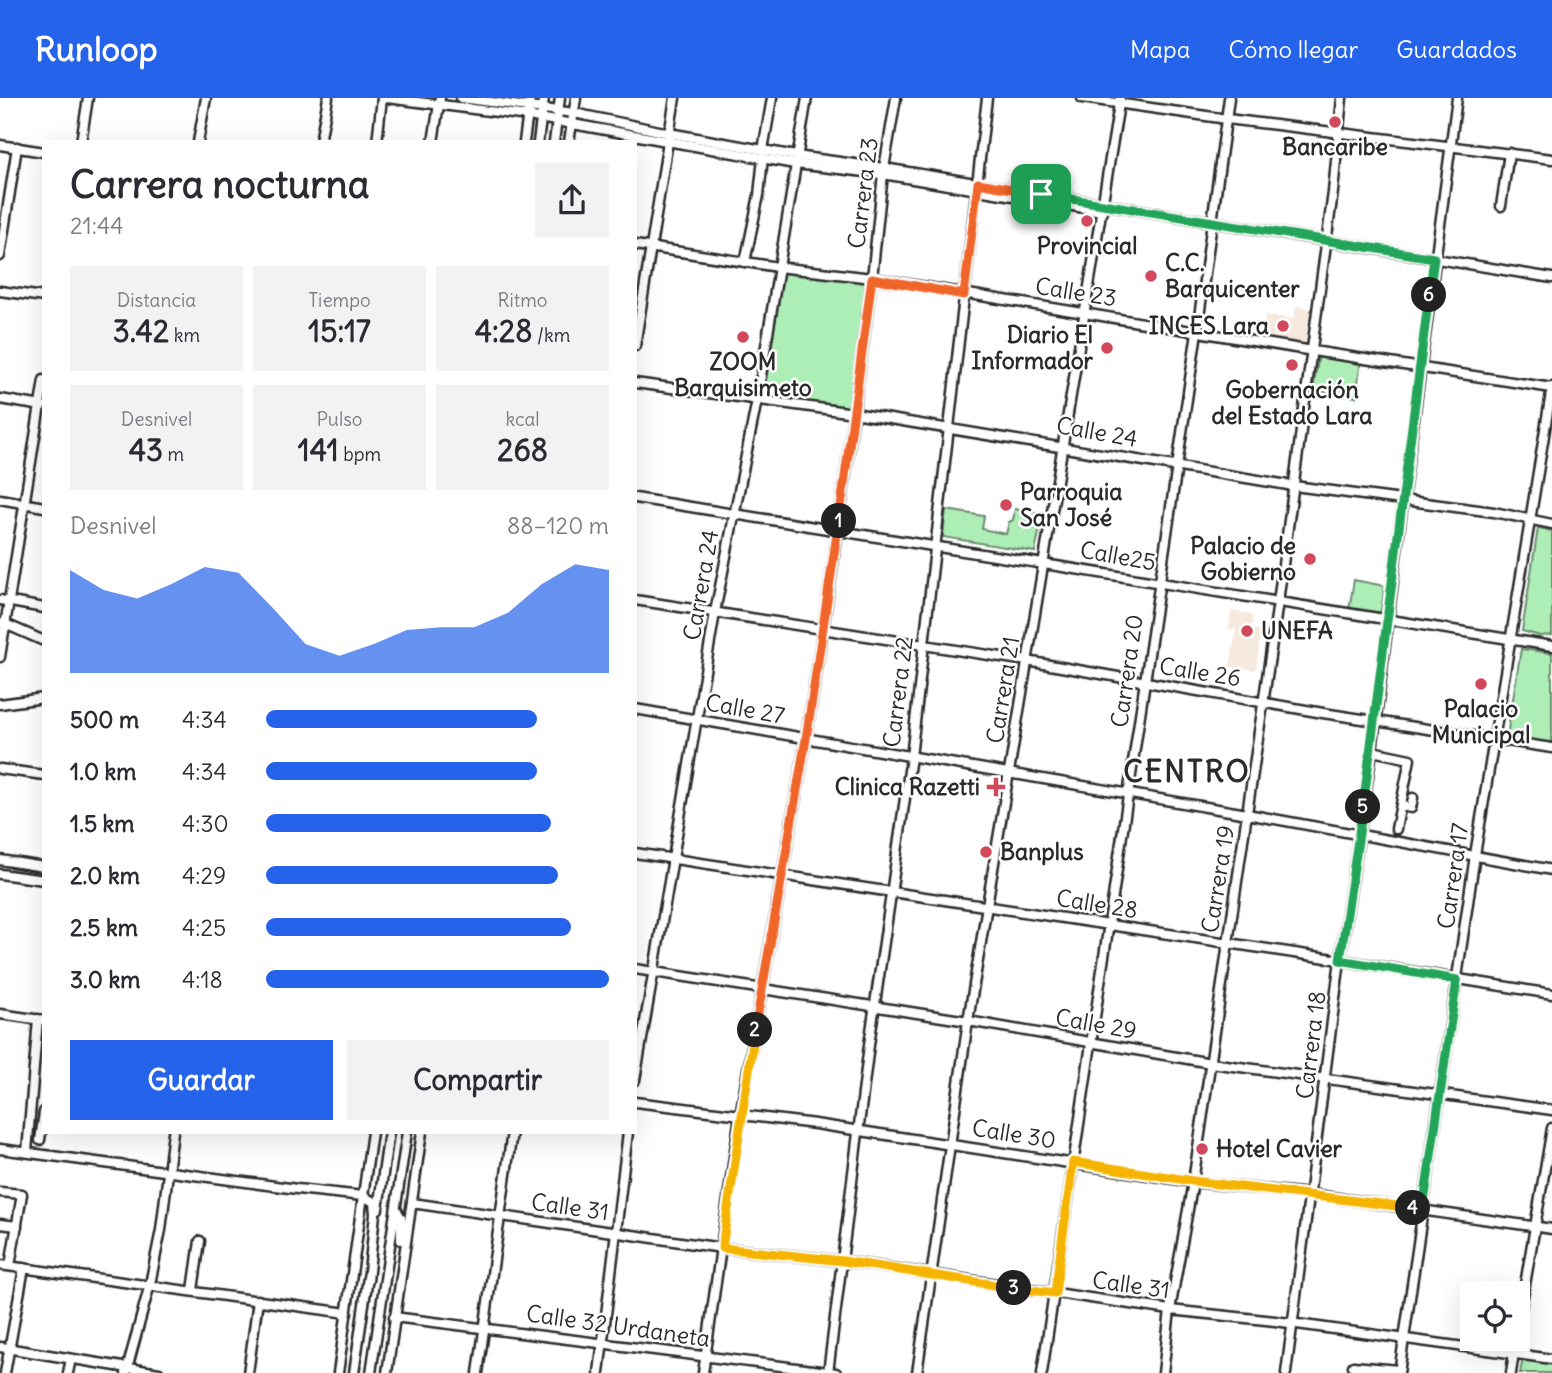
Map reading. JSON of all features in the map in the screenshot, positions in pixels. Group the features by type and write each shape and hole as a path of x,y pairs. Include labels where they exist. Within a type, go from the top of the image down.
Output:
{"street":[{"path":"81,140 88,98"},
{"path":"198,140 206,98"},
{"path":"320,140 328,98"},
{"path":"377,140 384,98 440,102 1103,208 1327,240 1552,278"},
{"path":"461,98 529,102 543,108 574,113 669,138"},
{"path":"538,140 544,98"},
{"path":"554,140 560,98"},
{"path":"569,140 576,98"},
{"path":"637,334 675,98"},
{"path":"745,262 759,195 772,98"},
{"name":"Carrera 24","path":"637,1068 715,614 757,400 807,98"},
{"name":"Carrera 23","path":"703,1373 740,1115 806,739 838,531 884,171 896,98"},
{"name":"Carrera 22","path":"831,1373 858,1130 911,757 987,98"},
{"path":"1082,98 1119,100 1227,119 1552,159"},
{"name":"Carrera 20","path":"1042,1373 1213,223 1229,98"},
{"name":"Carrera 19","path":"1163,1373 1170,1310 1193,1181 1278,603 1327,240 1342,98"},
{"name":"Carrera 18","path":"1286,1373 1327,1078 1340,960 1372,751 1434,258 1457,98"},
{"name":"Carrera 21","path":"917,1373 968,1021 1119,100"},
{"path":"433,140 440,102"},
{"path":"524,140 529,102"},
{"path":"0,145 42,152"},
{"path":"0,256 18,147"},
{"path":"1501,206 1508,153"},
{"name":"Calle 23","path":"637,245 872,278 1312,351 1552,387"},
{"path":"0,291 42,297"},
{"name":"Calle 24","path":"637,383 854,413 1294,486 1494,512 1552,524"},
{"name":"Carrera 17","path":"1399,1371 1475,855 1552,387"},
{"path":"0,399 42,406 5,601 0,657"},
{"name":"Calle25","path":"637,498 1552,646"},
{"path":"0,499 42,506"},
{"name":"Calle 26","path":"637,600 1027,661 1374,722 1552,748"},
{"path":"5,601 42,608"},
{"path":"3,623 42,640"},
{"path":"0,704 42,698"},
{"name":"Calle 27","path":"637,709 1009,772 1552,870"},
{"path":"1372,751 1410,759 1396,829"},
{"path":"0,769 42,775"},
{"path":"1401,806 1411,812 1413,798"},
{"name":"Calle 28","path":"637,853 1552,994"},
{"path":"0,860 42,867"},
{"path":"0,874 42,880"},
{"name":"Calle 29","path":"637,969 968,1021 1211,1063 1552,1110"},
{"path":"0,1014 41,1020 27,1152"},
{"name":"Calle 30","path":"637,1102 858,1130 1193,1181 1423,1209 1552,1229"},
{"path":"40,1140 42,1126"},
{"path":"1525,1281 1552,1128"},
{"path":"126,1370 150,1284 161,1230 173,1134"},
{"path":"338,1373 372,1134"},
{"path":"354,1373 389,1134"},
{"path":"372,1373 407,1134"},
{"path":"387,1373 422,1134"},
{"path":"478,1373 512,1134"},
{"path":"599,1373 628,1134"},
{"path":"0,1149 363,1196 374,1202 375,1214 368,1281"},
{"path":"0,1192 22,1194 10,1266"},
{"name":"Calle 31","path":"412,1203 722,1248 843,1261 1170,1310 1552,1359"},
{"path":"396,1209 401,1218 402,1230 399,1285"},
{"path":"0,1224 17,1227"},
{"path":"193,1290 200,1241"},
{"path":"0,1265 347,1313"},
{"path":"5,1373 4,1347 24,1268"},
{"path":"248,1373 258,1300"},
{"name":"Calle 32 Urdaneta","path":"394,1317 831,1373"},
{"path":"4,1347 126,1370 159,1373"},
{"path":"1511,1373 1514,1353"},
{"path":"68,1373 71,1359"},
{"path":"1353,1366 1399,1371"}],"shaded area":[{"name":"INCES Lara","path":"1296,306 1311,309 1305,343 1256,336 1259,322 1264,323 1265,315 1294,319"},
{"path":"1231,611 1250,614 1253,617 1251,629 1261,630 1256,670 1230,667 1236,630 1229,629"}],"green space":[{"path":"784,268 871,280 852,410 763,394"},
{"path":"1319,354 1361,360 1356,397 1313,390"},
{"path":"1015,509 1043,513 1035,552 943,537 946,510 984,516 982,529 1006,534"},
{"path":"1538,528 1552,531 1552,635 1540,636 1522,631"},
{"path":"1354,580 1385,586 1380,616 1349,610"},
{"path":"1521,649 1552,653 1552,743 1507,736"},
{"path":"1523,1359 1552,1364 1552,1373 1520,1373"}],"place":[{"name":"Bancaribe","path":"1335,122"},
{"name":"Provincial","path":"1087,221"},
{"name":"C.C. Barquicenter","path":"1151,276"},
{"name":"INCES Lara","path":"1283,326"},
{"name":"ZOOM Barquisimeto","path":"743,337"},
{"name":"Diario El Informador","path":"1107,348"},
{"name":"Gobernación del Estado Lara","path":"1292,365"},
{"name":"Parroquia San José","path":"1006,505"},
{"name":"Palacio de Gobierno","path":"1310,559"},
{"name":"UNEFA","path":"1247,631"},
{"name":"Palacio Municipal","path":"1481,684"},
{"name":"Clinica Razetti","path":"996,787"},
{"name":"Banplus","path":"986,852"},
{"name":"Hotel Cavier","path":"1202,1149"}],"district":[{"name":"CENTRO","path":"1187,772"}],"route":[{"path":"978,183 1041,194 1434,258 1372,751 1340,960 1457,980 1423,1209 1193,1181 1073,1162 1055,1293 843,1261 722,1248 740,1115 806,739 838,531 872,278 964,295 978,183"}]}
